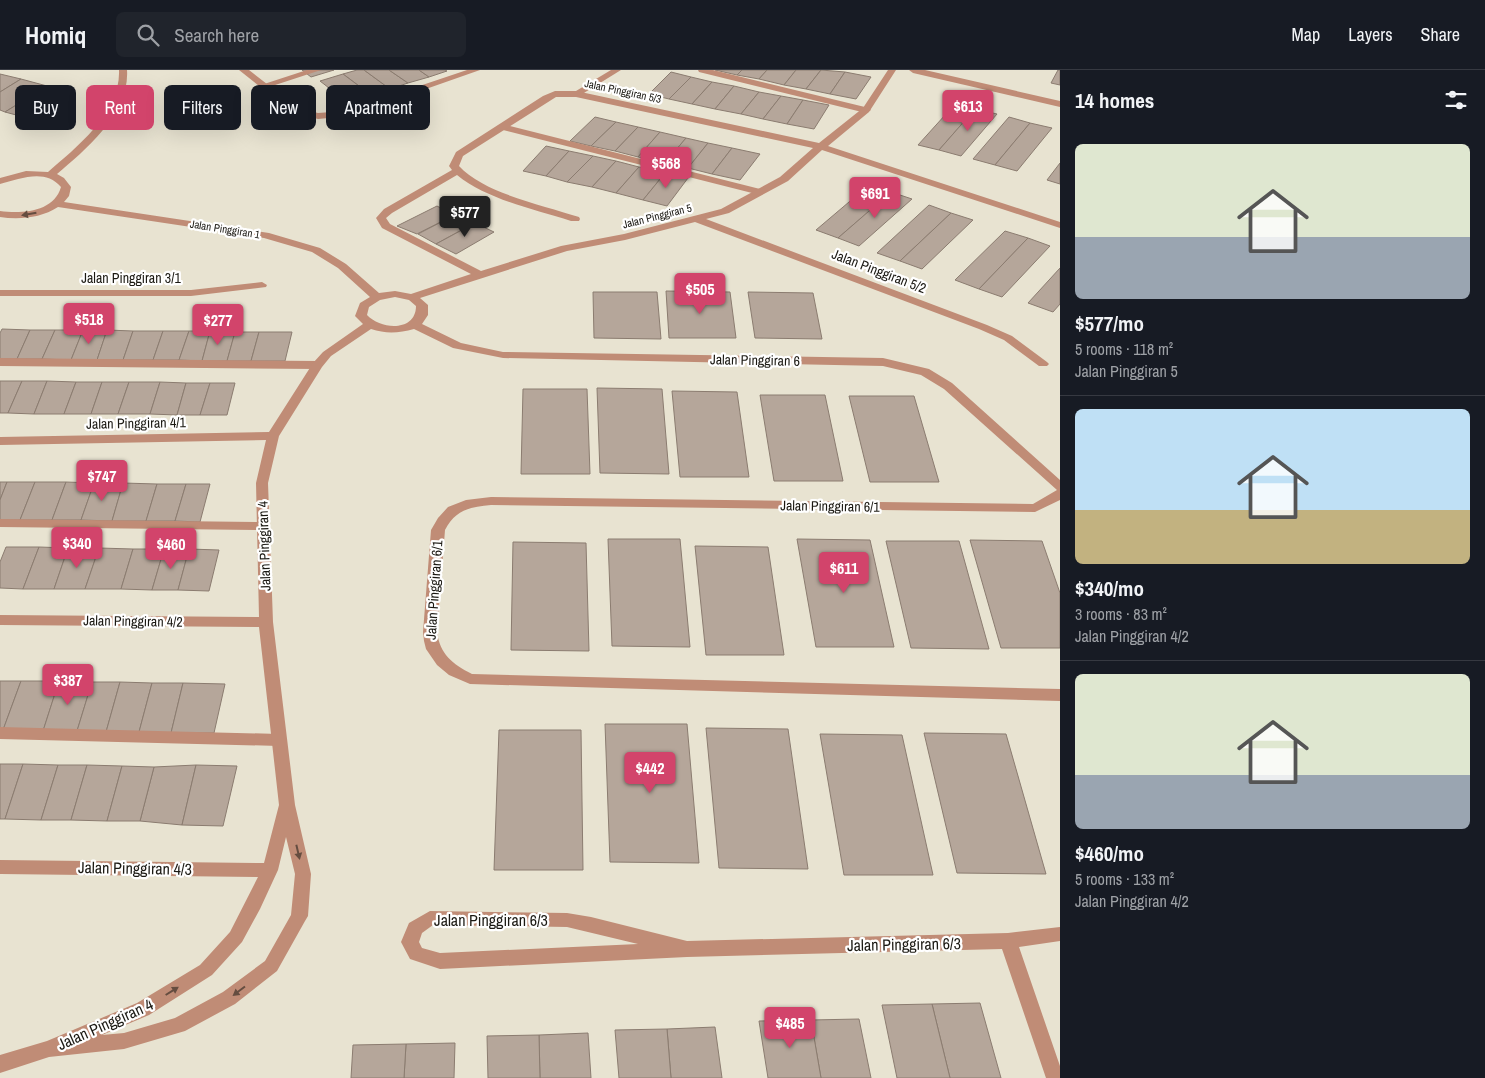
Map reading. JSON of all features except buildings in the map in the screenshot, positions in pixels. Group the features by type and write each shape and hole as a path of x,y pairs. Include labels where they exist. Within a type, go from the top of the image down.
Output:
{"street":[{"path":"50,176 98,132 116,103 124,76 123,70"},
{"path":"243,70 262,85"},
{"path":"266,85 317,70"},
{"path":"316,115 332,116 346,114 476,70"},
{"path":"576,94 617,70"},
{"path":"702,70 866,110"},
{"name":"Jalan Pinggiran 5","path":"412,297 565,248 625,237 725,211 784,179 803,161 866,110 892,70"},
{"path":"913,70 1060,104"},
{"name":"Jalan Pinggiran 5/3","path":"457,171 454,166 459,154 555,94 576,94 822,147"},
{"path":"502,127 760,192"},
{"path":"822,147 1060,225"},
{"path":"479,274 386,226 382,218 388,211 457,171 484,187 575,219"},
{"path":"0,181 29,174 58,178 66,187 62,198 48,209 31,214 1,215"},
{"name":"Jalan Pinggiran 1","path":"56,204 265,235 316,250 342,266 377,297"},
{"name":"Jalan Pinggiran 5/2","path":"697,219 983,327 1008,338 1043,364"},
{"name":"Jalan Pinggiran 3/1","path":"0,294 191,293 262,285"},
{"path":"396,294 412,297 422,305 423,310 419,320 414,324 396,329 377,328 369,325 360,316 361,310 364,305 377,297 396,294"},
{"name":"Jalan Pinggiran 6","path":"414,324 435,338 469,350 504,355 883,362 908,367 925,372 948,386 1060,487"},
{"name":"Jalan Pinggiran 4","path":"49,1049 124,1041 180,1026 229,998 271,966 299,916 303,874 287,805 266,622 262,483 273,436 317,365 327,354 369,325"},
{"path":"0,362 317,365"},
{"name":"Jalan Pinggiran 4/1","path":"0,441 273,436"},
{"name":"Jalan Pinggiran 6/1","path":"1060,494 1035,508 470,502 454,508 443,518 438,530 430,632 431,647 441,660 454,672 470,679 1060,695"},
{"path":"0,523 263,526"},
{"name":"Jalan Pinggiran 4/2","path":"0,620 266,622"},
{"path":"0,733 279,740"},
{"name":"Jalan Pinggiran 4","path":"0,1064 49,1049 143,1009 206,970 236,937 270,870 287,805"},
{"name":"Jalan Pinggiran 4/3","path":"0,867 270,870"},
{"name":"Jalan Pinggiran 6/3","path":"687,949 591,924 567,920 430,918 415,928 410,942 416,954 440,961 687,949 1008,941 1060,934"},
{"path":"1008,941 1055,1078"}]}
